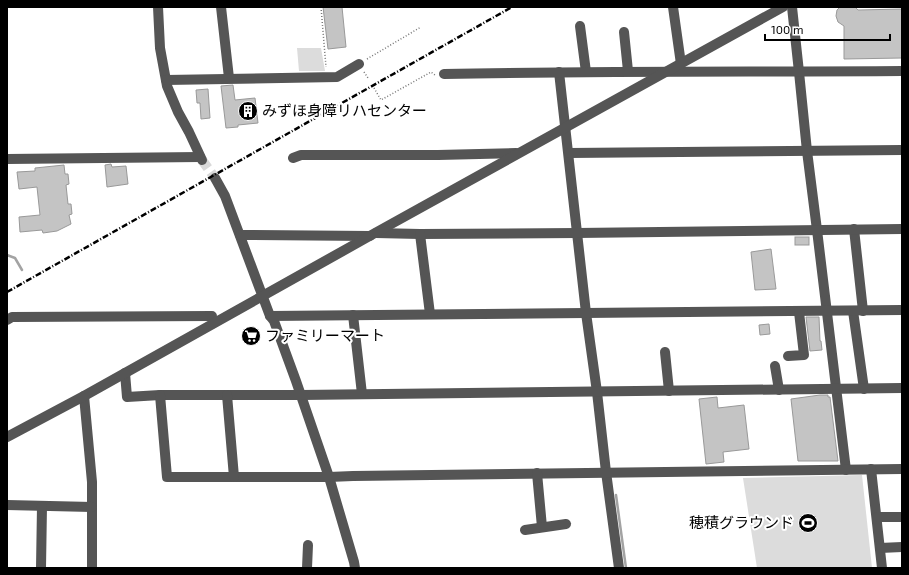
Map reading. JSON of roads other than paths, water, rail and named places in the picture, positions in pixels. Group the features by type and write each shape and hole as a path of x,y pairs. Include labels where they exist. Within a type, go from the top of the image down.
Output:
{"street":[{"path":"7,159 201,158 178,112 166,80 160,48 158,7"},
{"path":"222,7 229,78"},
{"path":"673,7 681,64"},
{"path":"7,437 84,396 518,153 783,7"},
{"path":"792,7 807,152 846,470"},
{"path":"580,26 586,72"},
{"path":"624,32 628,71"},
{"path":"166,80 337,77 359,64"},
{"path":"444,74 628,71 902,71"},
{"path":"559,72 586,313 619,568"},
{"path":"568,153 902,150"},
{"path":"293,158 301,155 438,155 518,153"},
{"path":"215,178 225,196 301,395 329,477 355,568"},
{"path":"854,229 864,389"},
{"path":"240,235 902,229"},
{"path":"420,234 430,314"},
{"path":"270,316 902,310"},
{"path":"788,356 804,355 799,312"},
{"path":"353,315 362,394"},
{"path":"7,320 12,318 212,316"},
{"path":"665,352 668,391"},
{"path":"775,366 779,390"},
{"path":"125,373 126,396 902,388"},
{"path":"160,395 167,477 329,477 902,469"},
{"path":"227,395 234,477"},
{"path":"84,396 92,482 92,568"},
{"path":"871,469 882,568"},
{"path":"536,473 542,527"},
{"path":"7,505 92,507"},
{"path":"41,568 42,506"},
{"path":"877,517 902,517"},
{"path":"525,530 566,524"},
{"path":"307,568 308,545"},
{"path":"880,548 902,547"}],"waterway":[{"path":"7,255 15,258 22,270"},
{"path":"616,495 626,568"}],"tunnel":[{"path":"202,160 215,178"}],"railway":[{"path":"7,292 512,7"}],"place":[{"name":"みずほ身障リハセンター","path":"248,111"},
{"name":"ファミリーマート","path":"251,336"},
{"name":"穂積グラウンド","path":"808,523"}]}
